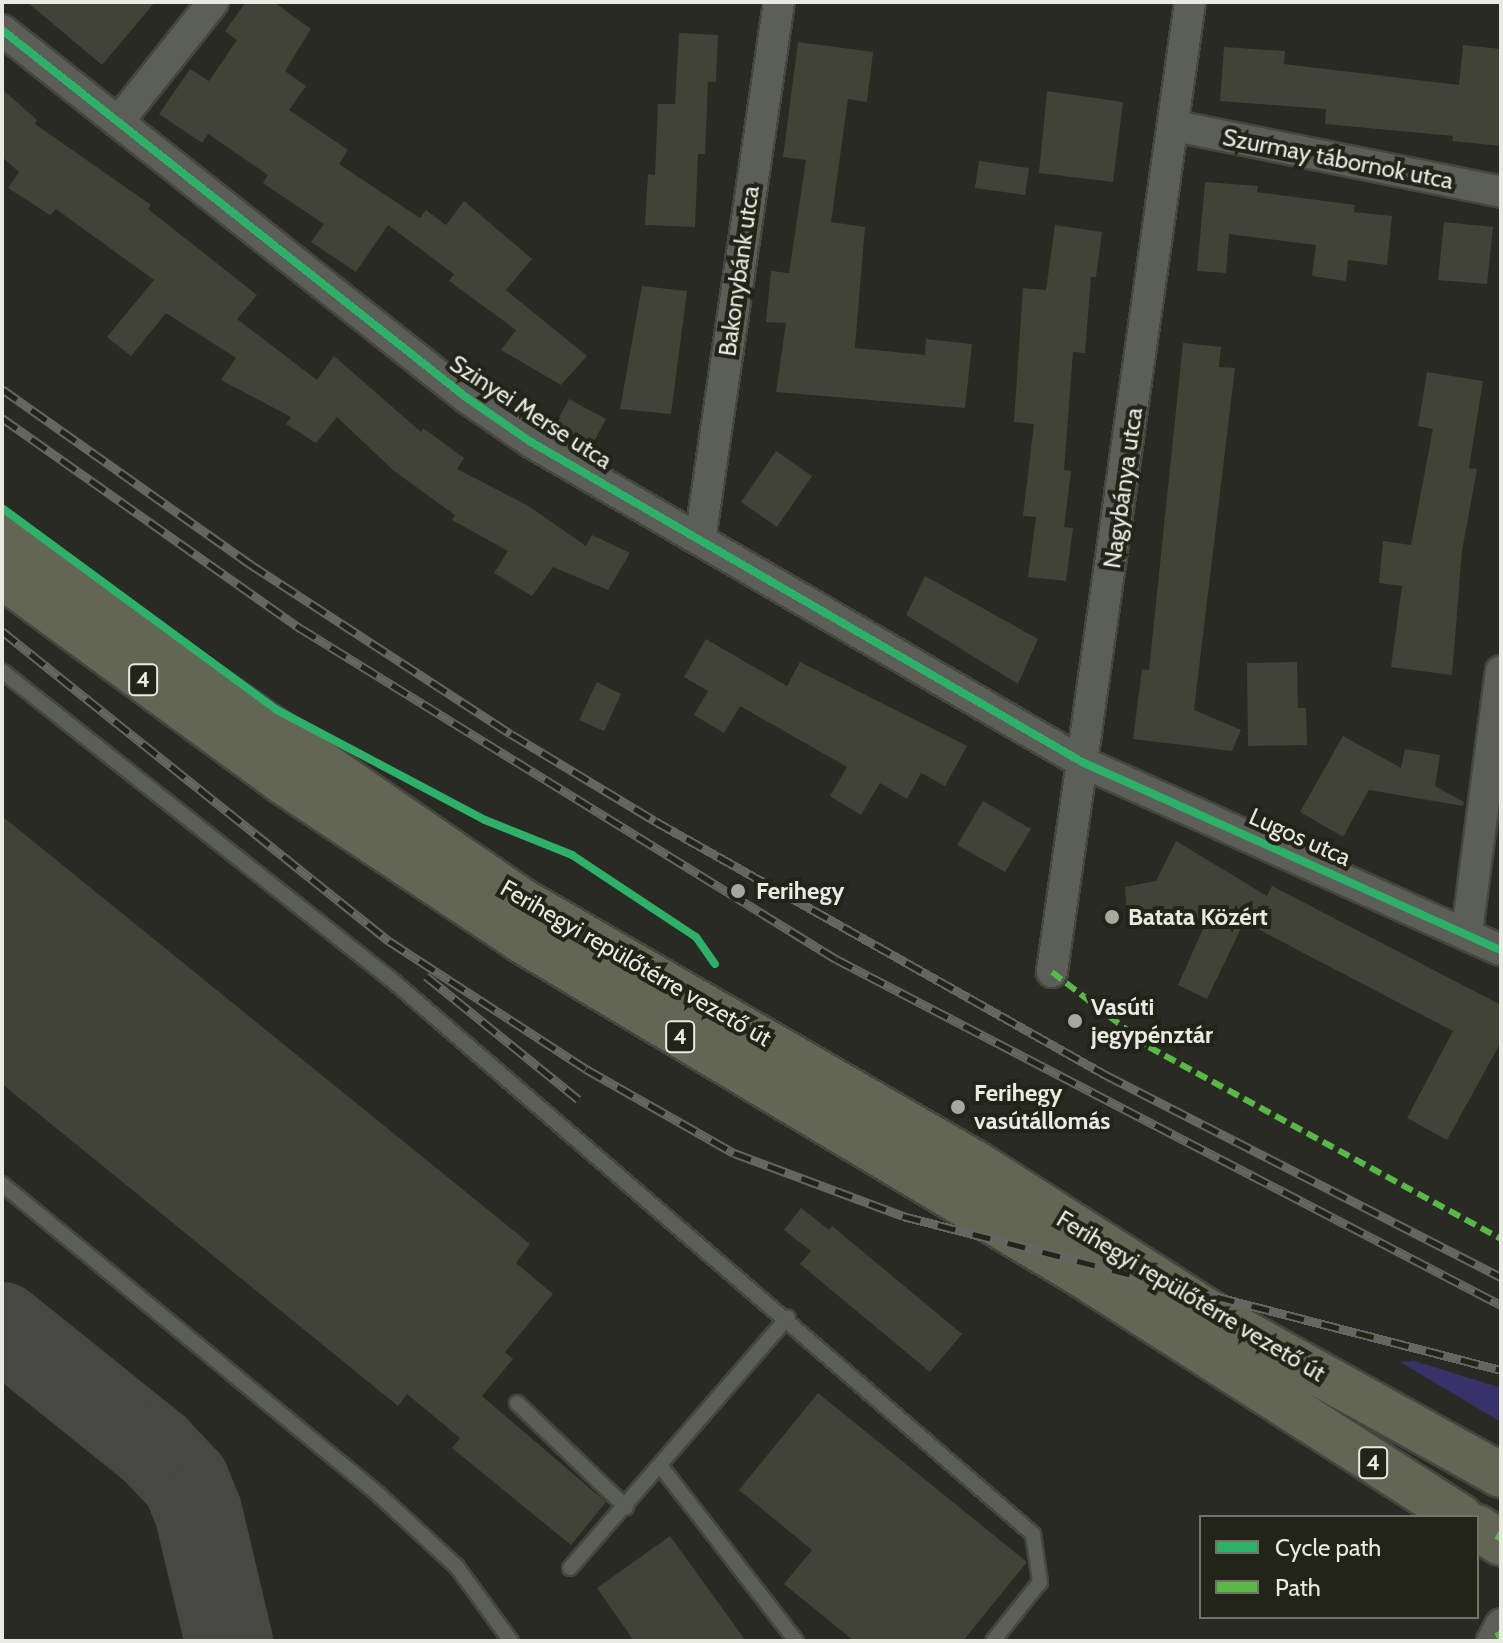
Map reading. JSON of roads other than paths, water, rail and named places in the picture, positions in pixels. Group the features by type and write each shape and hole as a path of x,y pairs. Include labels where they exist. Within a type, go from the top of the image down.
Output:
{"main road":[{"name":"Ferihegyi repülőtérre vezető út","path":"2,535 107,616 522,901 963,1155 1214,1316 1501,1475"},
{"name":"Ferihegyi repülőtérre vezető út","path":"2,576 285,783 521,940 1084,1276 1458,1515"},
{"path":"1479,1528 1501,1543"}],"street":[{"path":"118,122 213,2"},
{"name":"Bakonybánk utca","path":"700,540 779,2"},
{"name":"Nagybánya utca","path":"1052,972 1175,126 1190,2"},
{"name":"Szinyei Merse utca","path":"2,30 467,398 531,442 1082,762"},
{"name":"Szurmay tábornok utca","path":"1175,126 1501,192"},
{"path":"1467,932 1501,671"},
{"name":"Lugos utca","path":"1082,762 1467,932 1501,950"},
{"path":"1492,1641 1501,1624"}],"lane":[{"path":"2,671 392,980 788,1317 1033,1534 1040,1582 993,1641"},
{"path":"2,1184 378,1494 457,1567 511,1641"},
{"path":"570,1568 662,1468 788,1317"},
{"path":"517,1403 626,1507"},
{"path":"662,1468 796,1641"}],"railway":[{"path":"2,389 250,564 511,734 655,821 1106,1075 1501,1277"},
{"path":"2,418 300,628 836,959 1501,1305"},
{"path":"2,631 389,941 586,1069 734,1153 903,1216 1501,1370"},
{"path":"426,976 578,1099"}],"place":[{"name":"Ferihegy","path":"738,891"},
{"name":"Batata Közért","path":"1112,917"},
{"name":"Vasúti jegypénztár","path":"1075,1021"},
{"name":"Ferihegy vasútállomás","path":"958,1107"}]}
